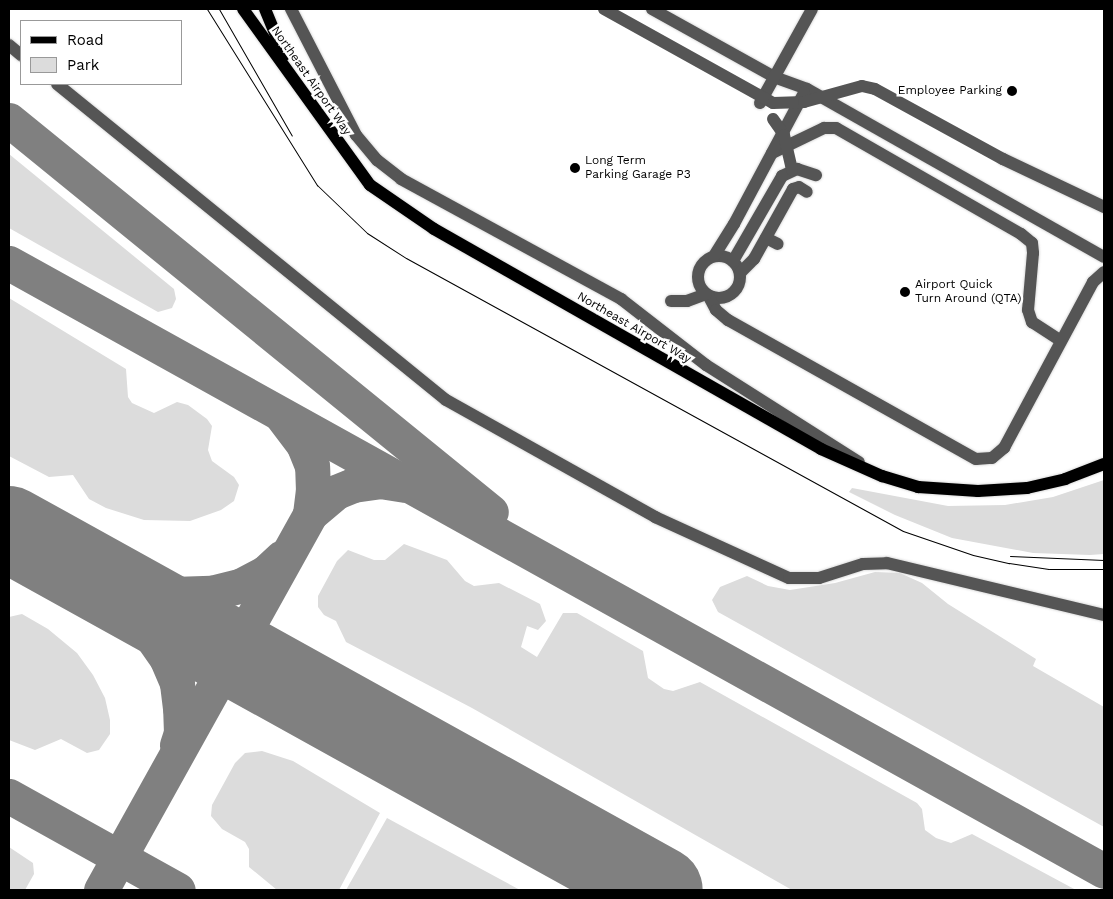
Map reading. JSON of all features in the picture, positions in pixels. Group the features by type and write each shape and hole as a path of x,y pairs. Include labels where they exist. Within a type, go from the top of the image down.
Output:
{"main road":[{"name":"Northeast Airport Way","path":"244,9 291,73 351,162 370,185 434,230 720,394 821,449 882,476 918,487 978,491 1027,488 1065,479 1104,464"},
{"path":"265,9 291,73"}],"lane":[{"path":"290,9 356,136 378,160 401,179 431,188 620,299 706,365 882,476"},
{"path":"604,9 773,102 804,102 862,86 875,89 1003,159 1104,207"},
{"path":"652,9 774,77 807,89 1104,257"},
{"path":"760,103 812,9"},
{"path":"9,45 20,54"},
{"path":"58,85 446,400 655,517 789,578 819,578 863,564 894,564 1104,615"},
{"path":"807,89 714,256 699,269 698,283 716,310 728,320 976,459 992,458 1004,448 1060,340 1093,282 1104,272"},
{"path":"773,119 784,135 792,170"},
{"path":"772,153 788,143 830,126 954,200 1032,243 1028,310 1032,322 1060,340"},
{"path":"740,273 736,256 782,176 792,170 802,169 816,175"},
{"path":"671,301 687,301 707,295 722,298 734,292 740,273 754,260 792,189 799,187 807,192"},
{"path":"766,238 778,244"},
{"path":"714,256 736,256"}],"green space":[{"path":"9,154 174,289 176,299 172,308 158,312 9,228"},
{"path":"9,298 126,369 128,397 132,403 154,413 177,402 188,405 207,419 212,426 208,450 212,461 234,477 239,485 234,501 221,510 190,521 144,520 106,508 89,499 73,475 49,477 9,456"},
{"path":"1104,480 1104,554 1090,555 1033,553 952,538 895,515 849,492 852,488 948,506 1005,505 1053,497"},
{"path":"404,544 447,560 465,581 474,586 499,583 540,604 546,621 538,630 527,626 521,647 537,657 563,613 577,613 643,651 648,678 664,689 673,691 700,682 917,803 922,809 925,830 936,838 951,843 972,834 1076,890 792,890 472,708 346,642 336,621 324,615 318,607 318,596 337,561 348,550 374,560 385,560"},
{"path":"875,572 900,573 922,583 948,604 1036,659 1033,666 1104,707 1104,827 718,612 712,600 720,587 747,576 768,586 790,590 835,583"},
{"path":"22,614 48,629 77,653 93,675 105,698 110,720 110,734 99,750 87,753 61,739 35,750 9,740 9,617"},
{"path":"262,751 293,761 380,813 339,890 277,890 249,867 249,849 245,842 222,829 211,816 212,805 235,763 245,753"},
{"path":"387,818 422,837 520,890 346,890"},
{"path":"9,847 33,863 34,874 25,890 9,890"}],"taxiway":[{"path":"9,120 491,512"},
{"path":"9,263 1104,871"},
{"path":"101,890 310,514 313,491 312,466 303,444 283,417"},
{"path":"310,514 336,492 353,485 380,481 404,485"},
{"path":"177,745 181,733 180,708 177,683 167,659 147,630 76,566 134,586 173,594 211,593 240,586 266,572 281,558"},
{"path":"9,796 178,890"}],"runway":[{"path":"9,529 660,890"}],"tram line":[{"path":"207,9 317,185 367,233 406,258 903,531 973,555 1009,563 1049,569 1104,569"},
{"path":"219,9 292,136"},
{"path":"1010,556 1104,560"}],"place":[{"name":"Employee Parking","path":"1012,91"},
{"name":"Long Term Parking Garage P3","path":"575,168"},
{"name":"Airport Quick Turn Around (QTA)","path":"905,292"}]}
